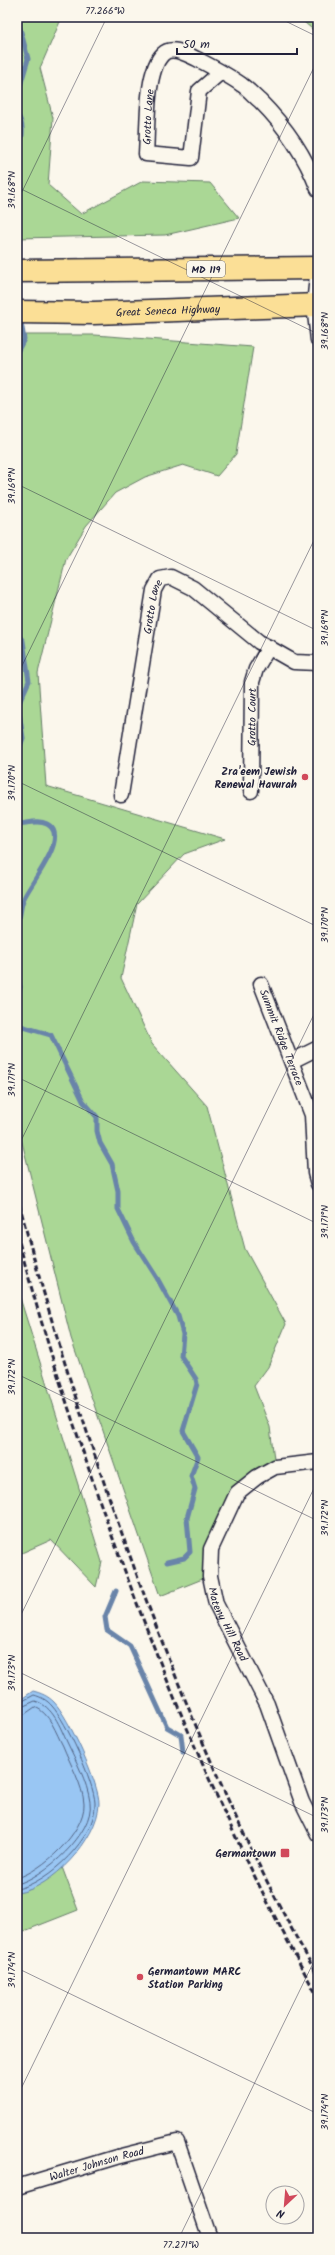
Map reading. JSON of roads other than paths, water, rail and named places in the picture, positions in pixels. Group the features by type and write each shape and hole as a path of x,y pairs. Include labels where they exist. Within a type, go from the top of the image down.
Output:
{"main road":[{"name":"MD 119","path":"17,271 318,267"},
{"name":"Great Seneca Highway","path":"17,312 94,313 316,305"}],"street":[{"name":"Grotto Lane","path":"221,72 199,91 191,158 146,154 151,82 158,60 164,52 173,50 185,53 221,72 243,85 276,117 300,149 310,168 318,189"},
{"path":"318,267 316,305 318,340"},
{"name":"Grotto Lane","path":"121,795 154,590 160,579 171,576 193,588 258,642 294,662 318,663"},
{"name":"Grotto Court","path":"251,791 252,682 256,669 268,648"},
{"name":"Summit Ridge Terrace","path":"261,984 312,1115 315,1173 318,1184"},
{"path":"292,1061 318,1048"},
{"name":"Mateny Hill Road","path":"318,1462 275,1466 257,1477 237,1493 211,1549 210,1576 216,1604 267,1704 302,1802 318,1834"},
{"name":"Walter Johnson Road","path":"17,2187 118,2157 177,2142 210,2238"}],"water":[{"path":"33,1691 52,1700 67,1721 89,1767 98,1795 99,1804 97,1818 91,1832 70,1860 58,1872 44,1882 30,1889 17,1893 17,1702"}],"waterway":[{"path":"17,17 28,59 17,96"},
{"path":"17,114 21,122 22,130 20,142 17,146"},
{"path":"17,352 24,339 20,318"},
{"path":"17,634 23,641 29,681 18,705 23,738 17,754"},
{"path":"17,824 36,822 47,824 53,830 55,838 47,860 24,898 17,924"},
{"path":"17,972 20,987 17,998"},
{"path":"17,1025 51,1035 83,1101 97,1117 97,1131 100,1143 112,1164 118,1191 118,1209 134,1242 157,1278 178,1316 183,1334 181,1356 196,1379 197,1384 183,1431 198,1457 191,1476 195,1489 187,1518 190,1552 184,1558 167,1562"},
{"path":"116,1591 105,1617 107,1630 130,1646 167,1727 181,1735 183,1752"}],"railway":[{"path":"17,1195 45,1297 76,1398 92,1448 145,1597 183,1694 245,1837 292,1930 318,1976"},
{"path":"17,1234 45,1335 67,1402 100,1502 147,1629 198,1755 226,1816 286,1938 318,1997"}],"place":[{"name":"Zra'eem Jewish Renewal Havurah","path":"305,777"},
{"name":"Germantown","path":"285,1853"},
{"name":"Germantown MARC Station Parking","path":"140,1977"}]}
